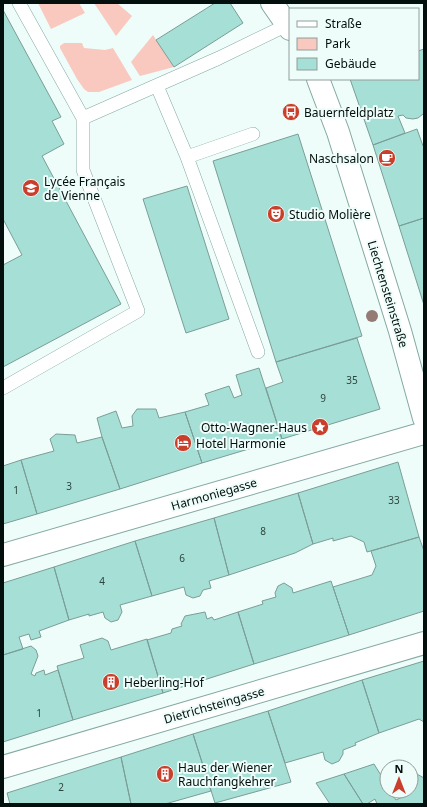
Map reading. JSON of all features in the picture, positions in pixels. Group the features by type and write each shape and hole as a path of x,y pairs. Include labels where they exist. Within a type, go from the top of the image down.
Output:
{"street":[{"path":"272,3 289,27"},
{"name":"Liechtensteinstraße","path":"318,80 338,132 396,316 424,418"},
{"name":"Harmoniegasse","path":"3,555 424,433"},
{"name":"Dietrichsteingasse","path":"3,767 424,643"}],"lane":[{"path":"3,388 138,311 83,170 83,118 18,3"},
{"path":"83,118 289,27"},
{"path":"158,86 187,157 258,352"},
{"path":"187,157 253,134"}],"green space":[{"path":"38,3 79,3 85,13 51,29"},
{"path":"94,3 117,3 132,16 116,36"},
{"path":"153,35 174,67 140,76 131,62"},
{"path":"64,43 82,43 84,48 105,50 113,48 132,80 99,92 88,92 77,79 60,48 60,46"}],"building":[{"path":"215,3 230,3 243,23 174,67 156,40"},
{"name":"Lycée Français de Vienne","path":"3,10 61,117 52,121 64,144 42,156 121,304 3,367 3,265 22,255 3,219"},
{"path":"424,49 424,116 423,114 418,118 413,119 406,118 403,115 398,116 405,133 373,145 350,80 419,80 419,51"},
{"path":"417,129 424,146 424,218 399,226 373,145"},
{"name":"Studio Molière","path":"298,134 362,336 276,362 213,161"},
{"path":"187,186 229,319 186,333 143,199"},
{"path":"424,218 424,305 399,226"},
{"path":"357,338 380,409 282,439 266,388 283,382 276,362"},
{"path":"259,368 282,439 202,463 185,412 209,405 205,394 229,386 234,398 242,395 236,375"},
{"path":"137,409 156,409 159,418 185,412 202,463 120,489 97,418 116,411 122,428 133,426 132,416"},
{"path":"56,434 75,435 77,443 102,437 120,489 37,514 21,460 54,451 50,439"},
{"path":"21,460 37,514 3,524 3,466"},
{"path":"398,462 419,537 367,552 364,542 351,536 333,541 333,538 313,544 298,493"},
{"path":"298,493 313,544 295,553 229,575 214,518"},
{"path":"214,518 229,575 209,581 211,588 203,590 200,596 193,598 186,595 184,587 152,596 135,541"},
{"path":"419,537 424,551 424,611 349,635 333,587 372,575 376,566 371,551"},
{"path":"135,541 152,596 120,605 122,612 118,620 111,622 105,618 103,612 89,616 89,614 69,620 54,567"},
{"path":"54,567 69,620 39,631 41,637 31,640 29,634 19,637 23,649 3,655 3,583"},
{"path":"331,581 349,635 254,664 238,612 263,604 262,601 276,597 275,593 278,586 284,583 292,588 293,593"},
{"path":"205,612 207,619 212,617 214,620 238,612 254,664 163,693 147,640 171,633 172,629 182,626 181,624 185,616"},
{"name":"Heberling-Hof","path":"102,638 108,641 111,650 147,639 163,693 73,720 57,666 84,658 80,645"},
{"path":"31,646 36,650 38,656 31,674 35,676 36,673 44,670 45,675 58,670 73,720 3,742 3,655"},
{"path":"424,661 424,722 419,719 379,733 362,680"},
{"path":"362,680 379,733 355,743 356,745 343,750 343,754 339,761 332,764 325,760 323,752 285,763 268,711"},
{"path":"268,711 291,782 215,803 193,734"},
{"name":"Haus der Wiener Rauchfangkehrer","path":"193,734 211,791 165,804 131,804 121,757"},
{"path":"121,757 131,804 10,804 7,793"},
{"path":"374,764 379,772 379,799 396,800 419,799 419,775 424,778 424,804 377,804 375,799 367,804 363,804 344,774"},
{"path":"344,774 363,804 330,804 316,783"}],"place":[{"name":"Bauernfeldplatz","path":"291,112"},
{"name":"Naschsalon","path":"387,158"},
{"name":"Lycée Français de Vienne","path":"31,188"},
{"name":"Studio Molière","path":"276,214"},
{"name":"Otto-Wagner-Haus","path":"320,427"},
{"name":"Hotel Harmonie","path":"183,443"},
{"name":"Heberling-Hof","path":"111,682"},
{"name":"Haus der Wiener Rauchfangkehrer","path":"165,774"}]}
